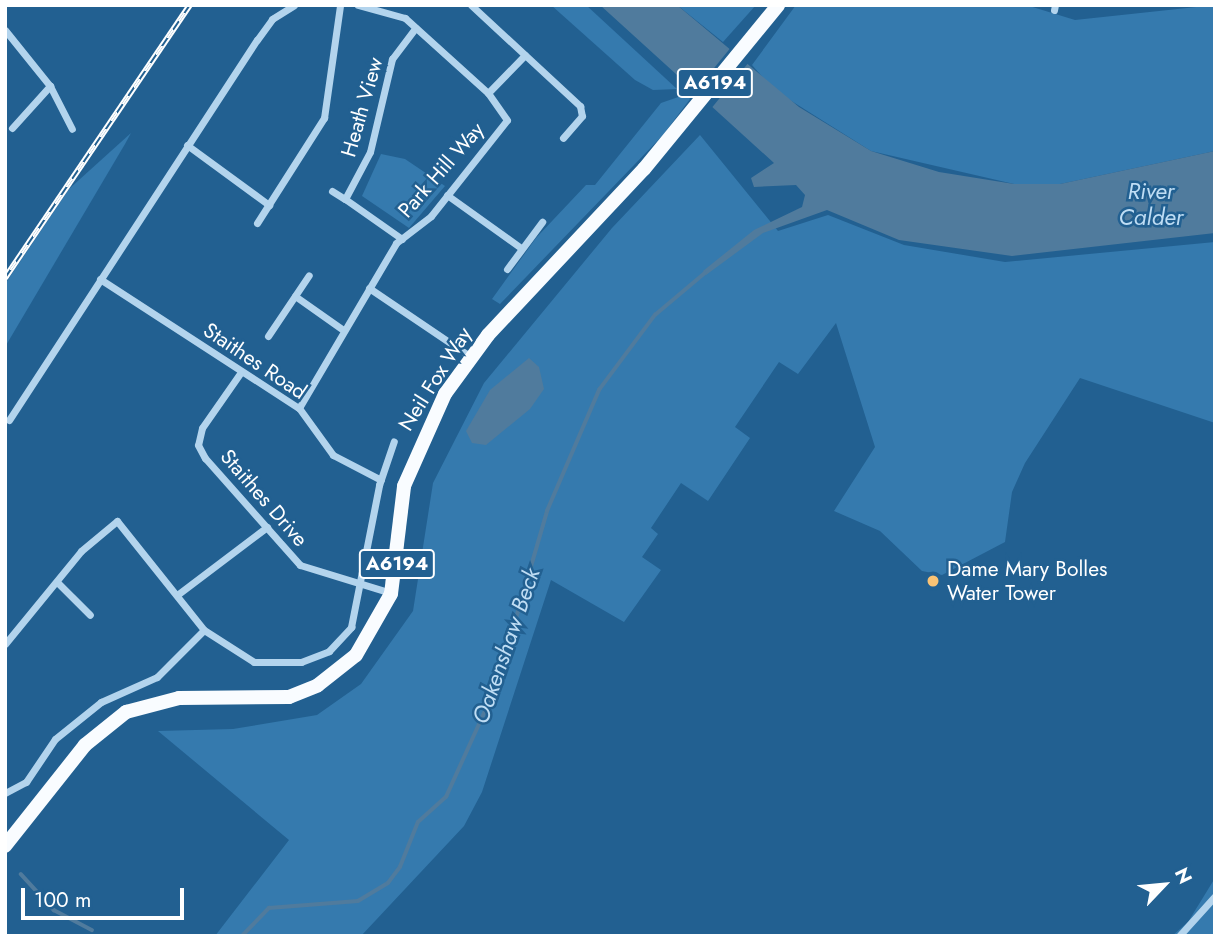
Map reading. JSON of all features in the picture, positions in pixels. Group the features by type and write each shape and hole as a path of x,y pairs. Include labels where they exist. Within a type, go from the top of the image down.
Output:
{"main road":[{"name":"Neil Fox Way","path":"5,846 85,745 126,712 179,698 274,700 318,685 365,644 391,594 404,486 415,450 471,357 675,132 778,5"}],"street":[{"path":"9,419 272,19 294,5"},
{"path":"257,223 324,118 340,5"},
{"name":"Park Hill Way","path":"299,408 328,367 342,329 402,239 447,195 505,124 506,112 415,27 388,7 358,5"},
{"path":"471,5 582,111 562,138"},
{"name":"Heath View","path":"345,199 370,152 392,59 415,27"},
{"path":"5,30 50,86 72,129"},
{"path":"488,93 525,55"},
{"path":"12,128 50,86"},
{"path":"187,145 269,205"},
{"path":"332,191 402,239"},
{"path":"447,195 521,247"},
{"path":"507,268 542,222"},
{"path":"268,336 309,275"},
{"name":"Staithes Road","path":"100,279 299,408 333,455 381,480"},
{"path":"369,288 471,357"},
{"path":"295,296 342,329"},
{"name":"Staithes Drive","path":"241,372 202,428 198,445 300,565 391,594"},
{"path":"5,644 58,583 81,551 117,521 204,630 254,662 301,662 329,651 348,632 363,585 381,480 394,441"},
{"path":"177,595 267,527"},
{"path":"58,583 90,615"},
{"path":"5,793 26,782 55,739 101,702 157,677 204,630"},
{"path":"1179,936 1215,896"}],"shaded area":[{"path":"551,5 586,5 677,89 653,90 635,80"},
{"path":"677,5 756,5 723,42"},
{"path":"796,5 1026,5 1075,20 1215,5 1215,151 1060,184 1014,184 871,151 774,90 752,65"},
{"path":"687,94 690,99 663,135 500,304 492,299 536,238 586,185 595,185 661,103"},
{"path":"131,133 5,347 5,284 69,189"},
{"path":"700,135 778,231 828,215 904,245 1005,262 1215,242 1215,423 1080,378 1025,463 1012,492 1005,542 942,575 922,571 880,531 834,511 875,447 836,323 798,374 779,362 735,427 750,438 708,501 681,483 651,528 658,534 642,557 661,570 624,622 551,580 482,792 464,826 361,936 215,936 289,840 158,731 233,729 317,715 361,684 413,611 433,483 484,383 612,228"},
{"path":"381,154 405,159 445,186 409,228 362,196"},
{"path":"1215,878 1215,936 1172,936 1188,922"}],"water":[{"name":"River Calder","path":"600,5 677,5 799,107 871,151 939,172 1014,184 1060,184 1215,151 1215,233 1012,256 899,240 827,210 763,233 706,275 703,271 754,230 802,207 805,195 796,185 754,187 751,178 774,163"},
{"path":"529,358 539,367 544,389 530,409 486,445 472,443 466,431 490,390"}],"pier":[{"path":"732,46 749,62 710,110 693,94"}],"waterway":[{"name":"Oakenshaw Beck","path":"242,936 269,908 358,901 388,883 400,867 418,822 446,797 496,687 547,511 599,390 655,315 705,273"},
{"name":"Oakenshaw Beck","path":"21,874 54,910 92,930"}],"railway":[{"path":"5,278 190,5"}],"place":[{"name":"Dame Mary Bolles Water Tower","path":"933,581"}]}
